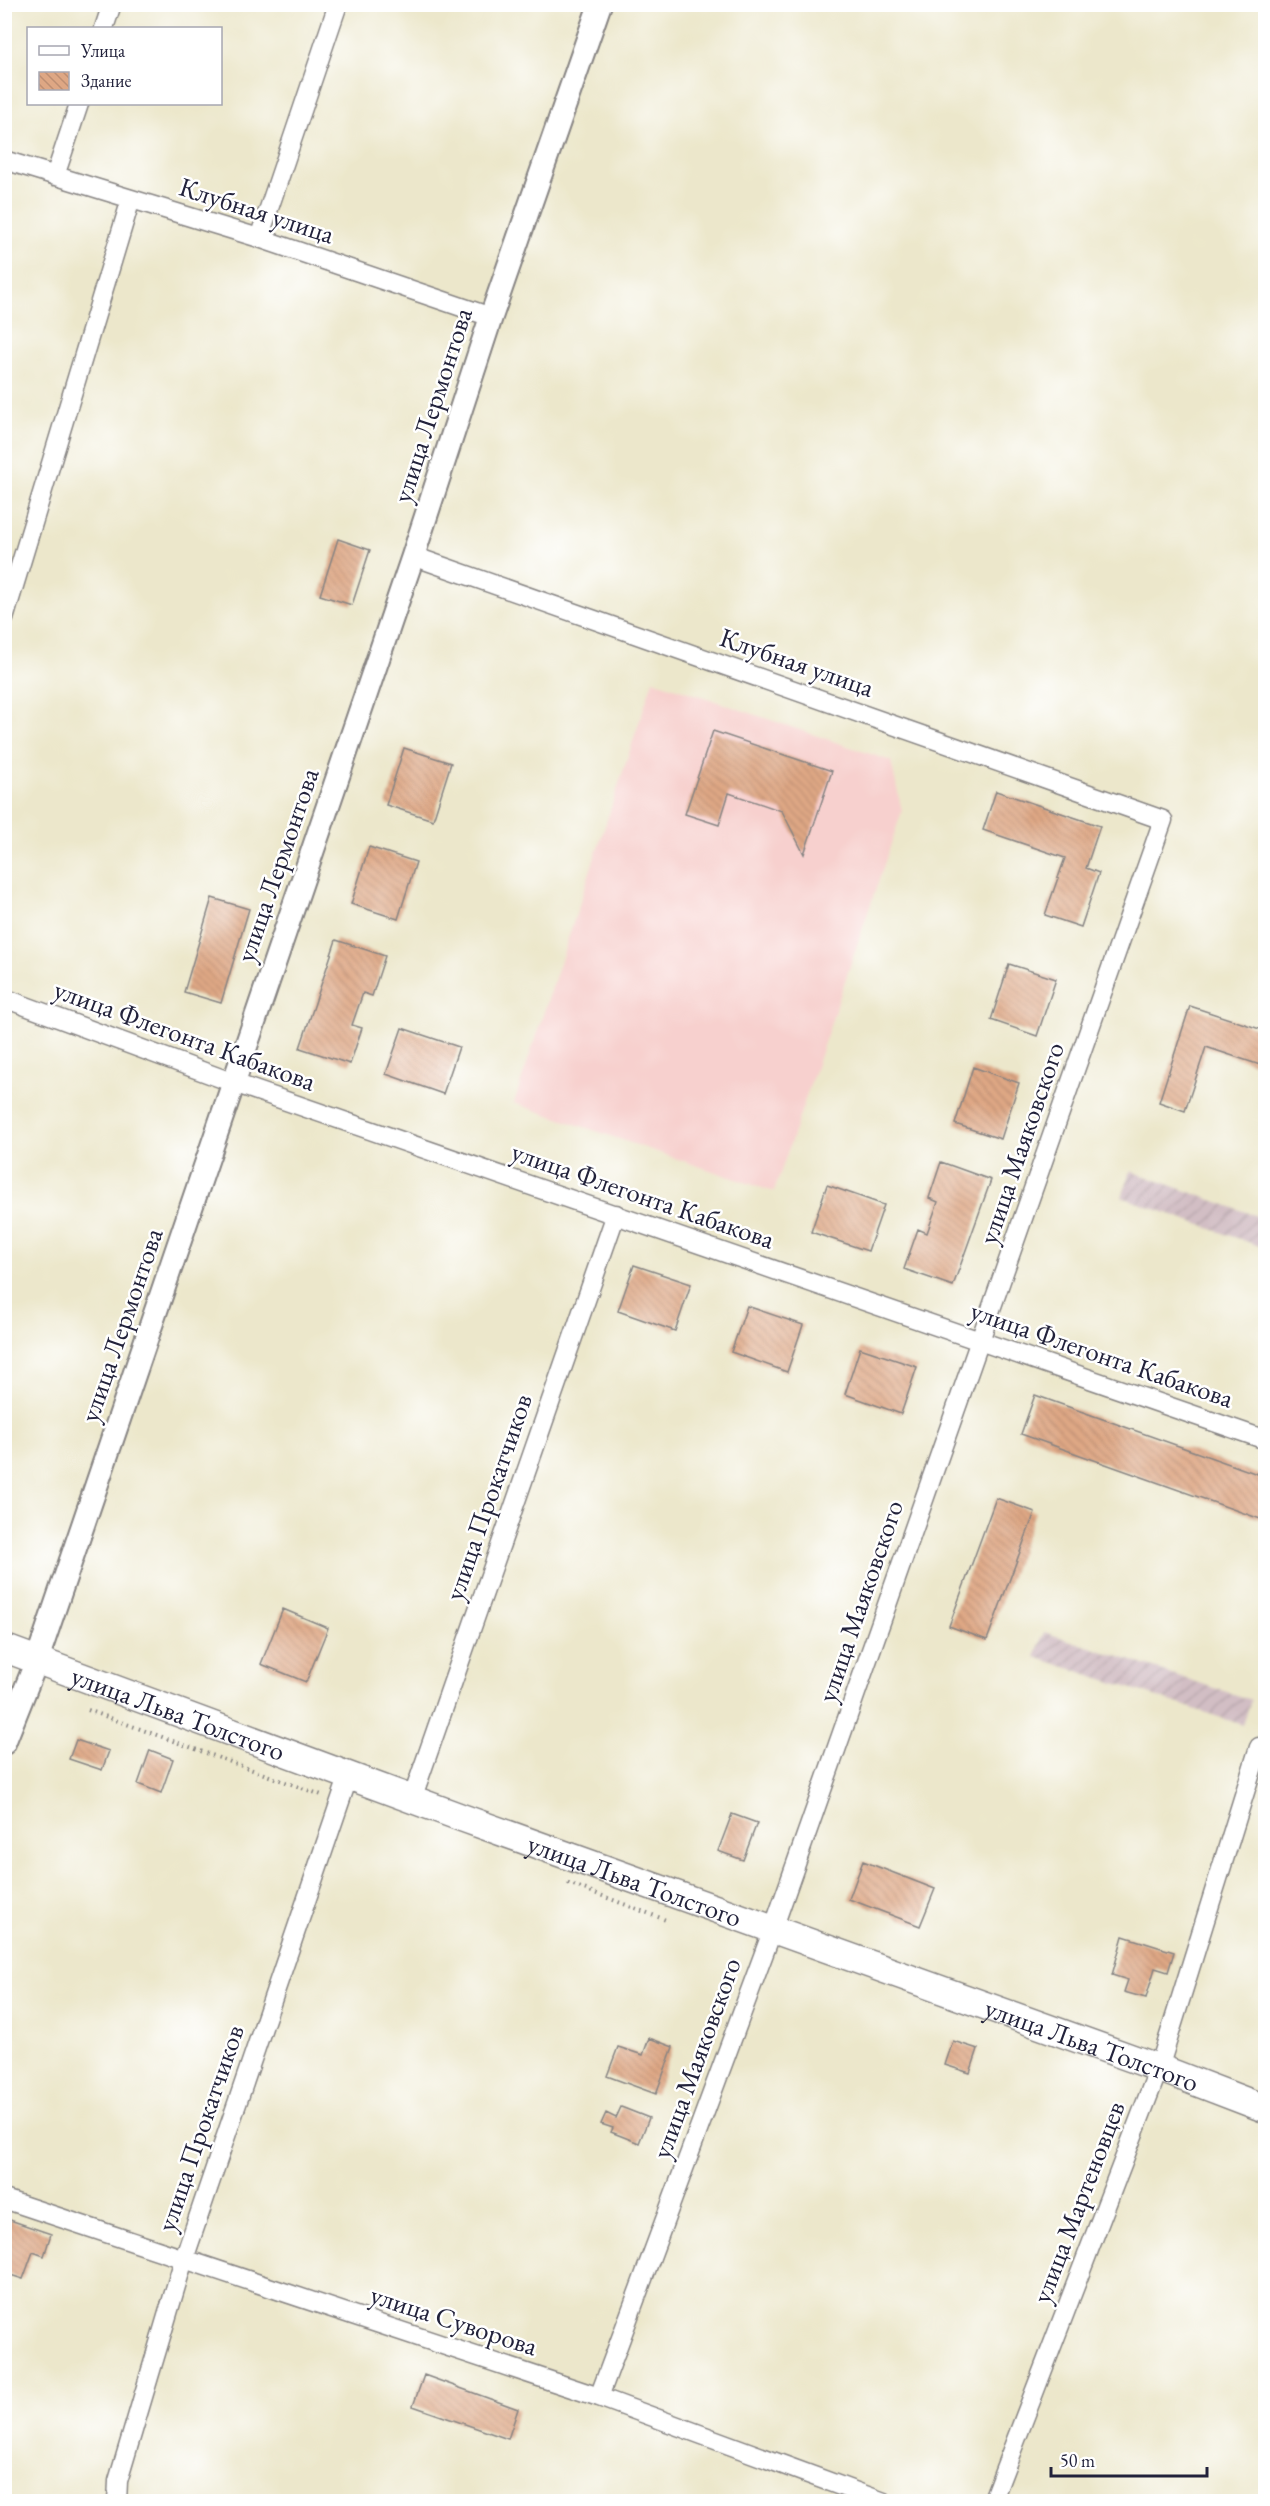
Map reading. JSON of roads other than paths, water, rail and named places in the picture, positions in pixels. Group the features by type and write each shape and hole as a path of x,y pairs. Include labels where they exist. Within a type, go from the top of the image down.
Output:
{"main road":[{"name":"улица Льва Толстого","path":"4,1648 412,1799 1159,2068 1266,2109"}],"street":[{"path":"104,27 112,4"},
{"path":"259,238 338,4"},
{"name":"улица Лермонтова","path":"4,1743 37,1660 234,1083 491,317 600,4"},
{"path":"55,176 79,105"},
{"name":"Клубная улица","path":"4,160 259,238 491,317"},
{"path":"4,620 131,199"},
{"name":"Клубная улица","path":"412,556 1163,820"},
{"name":"улица Маяковского","path":"599,2397 773,1929 1163,820"},
{"name":"улица Флегонта Кабакова","path":"4,998 234,1083 1266,1440"},
{"name":"улица Прокатчиков","path":"412,1799 616,1214"},
{"name":"улица Мартеновцев","path":"992,2502 1159,2068 1258,1747"},
{"name":"улица Прокатчиков","path":"117,2502 118,2481 184,2259 349,1775"},
{"name":"улица Суворова","path":"4,2199 599,2397 884,2502"}]}
